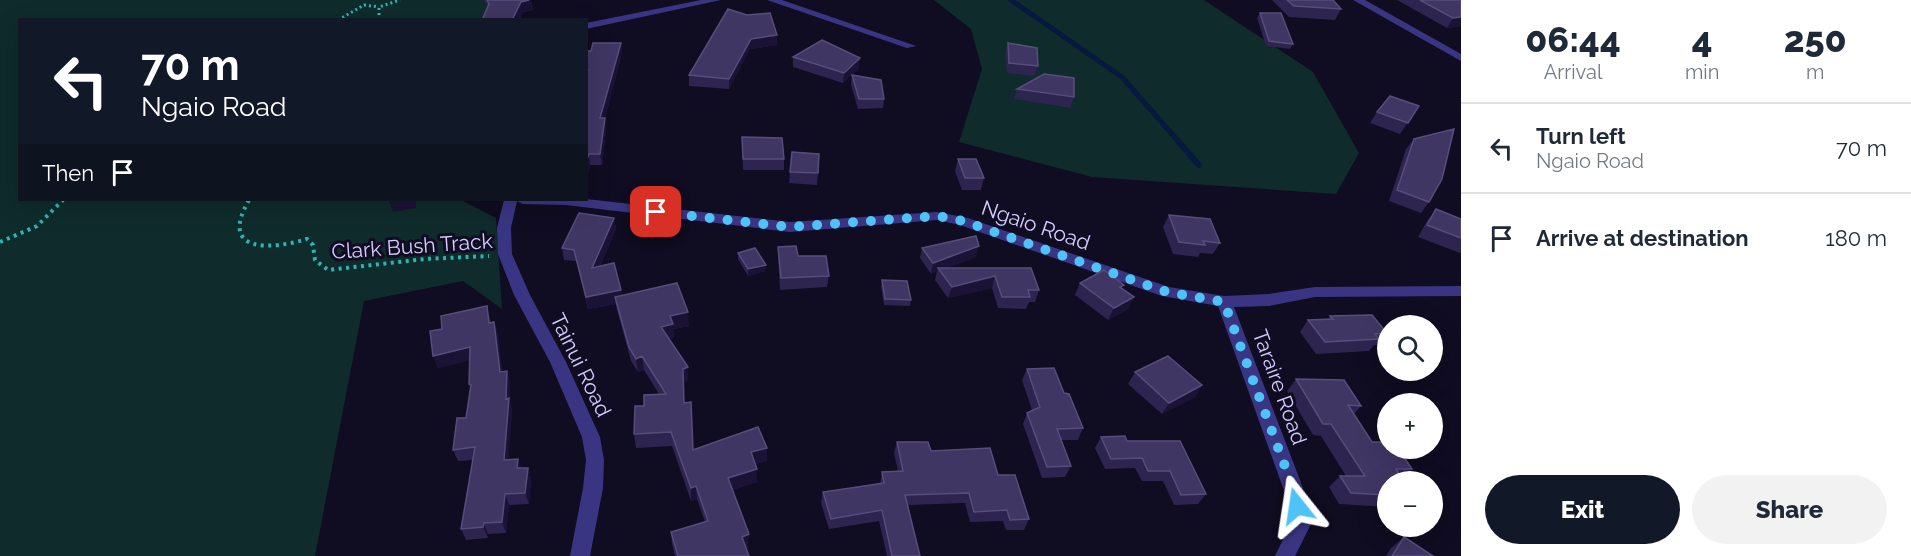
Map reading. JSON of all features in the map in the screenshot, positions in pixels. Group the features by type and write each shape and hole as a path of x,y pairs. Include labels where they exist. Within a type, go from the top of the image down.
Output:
{"street":[{"path":"588,26 716,0"},
{"path":"772,0 911,46"},
{"path":"1358,0 1461,58"},
{"name":"Tainui Road","path":"510,201 504,228 505,254 522,295 558,362 591,437 595,460 593,488 580,556"},
{"name":"Ngaio Road","path":"566,201 790,227 937,216 963,221 1167,292 1224,302 1336,291 1461,291"},
{"name":"Taraire Road","path":"1224,302 1293,488 1301,524 1285,556"}],"path":[{"path":"341,18 364,5 379,7 400,0"},
{"path":"379,7 379,18"},
{"path":"0,242 37,226 62,201"},
{"name":"Clark Bush Track","path":"248,201 244,206 241,230 245,240 254,246 266,248 307,239 313,245 312,257 318,267 328,270 425,259 505,254"}],"green space":[{"path":"0,0 493,0 483,18 18,18 18,201 463,201 496,218 502,309 463,281 364,301 315,556 0,556"},
{"path":"934,0 1204,0 1313,72 1359,153 1336,194 1092,177 959,142 982,69 971,29"}],"building":[{"path":"487,0 529,0 521,2 513,18 483,18 489,4"},
{"path":"1287,0 1333,0 1341,9 1294,6"},
{"path":"1420,0 1461,0 1461,17 1453,18"},
{"path":"728,9 747,15 770,13 777,35 751,39 729,79 689,75"},
{"path":"1260,13 1281,13 1293,44 1269,41"},
{"path":"822,40 860,58 844,73 793,57"},
{"path":"593,43 621,43 600,118 605,118 600,154 589,154 588,156 588,51 591,51"},
{"path":"1008,43 1037,48 1038,66 1009,63"},
{"path":"1044,74 1074,78 1074,97 1017,89"},
{"path":"852,75 881,80 884,99 859,99"},
{"path":"1390,96 1419,106 1408,123 1377,112"},
{"path":"1454,129 1442,179 1429,202 1397,190 1414,139"},
{"path":"742,137 782,138 784,159 743,159"},
{"path":"792,152 819,154 818,173 790,172"},
{"path":"958,159 976,159 984,178 965,178"},
{"path":"1436,209 1461,219 1461,238 1427,225"},
{"path":"579,213 614,218 592,268 614,263 621,290 586,297 574,250 562,248"},
{"path":"1169,215 1210,219 1220,243 1203,241 1205,245 1179,242"},
{"path":"976,236 979,246 933,263 922,248"},
{"path":"796,246 798,256 826,256 829,276 781,278 778,247"},
{"path":"755,248 766,265 748,269 738,253"},
{"path":"938,268 1031,268 1039,290 1028,290 1030,297 1002,297 995,276 952,287"},
{"path":"1104,270 1124,285 1120,287 1134,297 1114,308 1080,283"},
{"path":"882,280 907,281 911,300 885,299"},
{"path":"677,283 688,312 670,316 673,324 661,327 688,367 683,369 684,403 691,402 693,450 758,427 767,448 751,452 757,469 728,478 749,534 742,537 749,556 678,556 671,532 708,521 696,486 691,488 671,432 634,434 635,406 644,406 644,395 666,394 642,356 636,359 629,347 615,297"},
{"path":"487,306 489,323 494,322 500,372 507,371 506,399 509,398 504,460 518,459 517,468 528,468 525,493 505,494 502,522 484,523 483,527 461,529 475,447 453,450 457,418 466,418 471,385 469,384 470,347 433,356 430,331 442,329 441,316"},
{"path":"1372,315 1377,321 1377,334 1375,334 1377,339 1325,342 1308,320 1333,319 1330,316"},
{"path":"1168,356 1202,385 1169,403 1135,372"},
{"path":"1054,368 1064,393 1069,394 1083,428 1057,429 1071,466 1047,467 1027,413 1040,407 1027,369"},
{"path":"1296,379 1344,380 1361,406 1348,405 1372,442 1377,442 1377,459 1405,459 1412,469 1377,471 1377,494 1351,493 1340,476 1365,476 1331,424 1323,424"},
{"path":"1125,436 1127,441 1180,441 1206,494 1181,495 1170,471 1148,471 1142,458 1111,459 1101,437"},
{"path":"897,442 928,442 931,451 990,448 998,475 1015,475 1029,519 1010,520 1007,510 974,512 969,493 905,495 920,556 892,556 882,510 831,519 823,492 884,483 882,472 903,471"},
{"path":"1404,537 1433,556 1392,556"}],"waterway":[{"path":"1011,0 1122,77 1179,142"},
{"path":"1178,141 1199,165"}],"route":[{"path":"656,212 790,227 937,216 963,221 1167,292 1224,302 1293,488 1297,506"}]}
